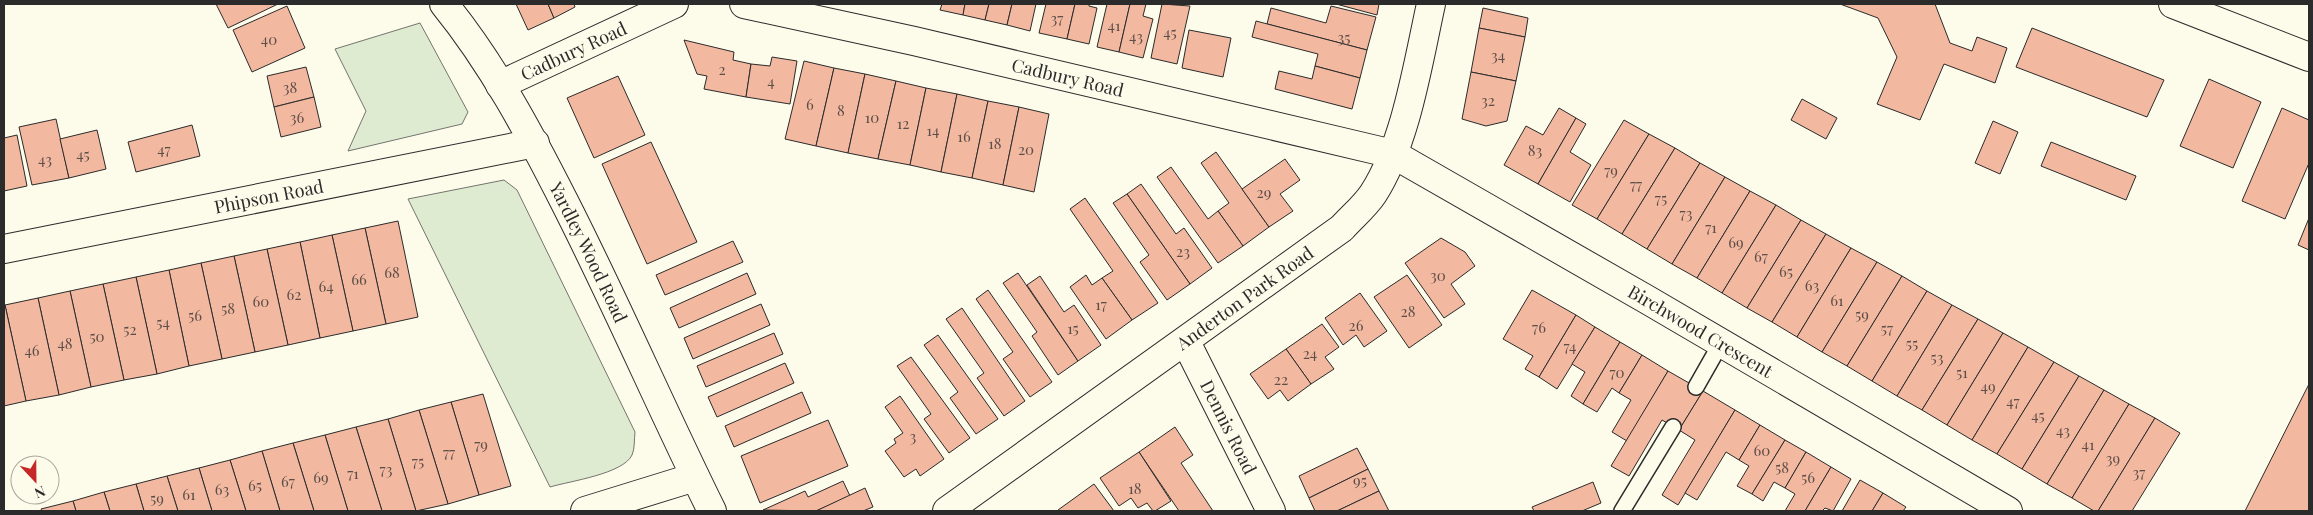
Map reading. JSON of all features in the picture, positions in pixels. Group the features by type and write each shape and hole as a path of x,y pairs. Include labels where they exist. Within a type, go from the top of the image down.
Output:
{"street":[{"name":"Yardley Wood Road","path":"444,4 462,26 535,144 610,290 712,511"},
{"name":"Cadbury Road","path":"500,85 674,4"},
{"name":"Cadbury Road","path":"744,4 914,41 1393,154"},
{"name":"Anderton Park Road","path":"947,511 1186,342 1342,228 1373,194 1393,154 1414,84 1431,4"},
{"path":"2173,4 2309,57"},
{"name":"Phipson Road","path":"4,249 535,144"},
{"name":"Birchwood Crescent","path":"1393,154 2008,511"},
{"name":"Dennis Road","path":"1186,342 1271,511"},
{"path":"585,511 695,477"}],"lane":[{"path":"1696,387 1721,343"},
{"path":"1622,511 1673,426"}],"green space":[{"path":"420,23 468,112 462,124 348,151 366,111 335,49"},
{"path":"504,180 517,190 635,432 632,455 627,462 595,476 550,487 408,199"}],"building":[{"path":"216,4 278,4 228,28"},
{"path":"516,4 548,4 554,18 528,30"},
{"path":"548,4 574,4 575,7 554,18"},
{"path":"942,4 965,4 963,15 940,10"},
{"path":"965,4 989,4 985,20 963,15"},
{"path":"989,4 1012,4 1007,25 985,20"},
{"path":"1012,4 1036,4 1030,31 1007,25"},
{"path":"1046,4 1075,4 1067,39 1039,33"},
{"path":"1075,4 1089,4 1089,6 1097,8 1089,44 1067,39"},
{"path":"1107,4 1130,4 1119,52 1097,47"},
{"path":"1130,4 1146,4 1143,16 1153,19 1143,58 1119,52"},
{"path":"1162,4 1190,6 1177,64 1151,58"},
{"path":"1336,4 1379,4 1377,15"},
{"path":"1840,4 1935,4 1950,43 1972,51 1977,37 2007,48 1995,83 1944,64 1920,120 1877,104 1897,57 1878,18"},
{"path":"287,6 305,48 252,72 233,30"},
{"path":"1331,6 1376,17 1367,50 1267,24 1271,8 1326,23"},
{"path":"1483,8 1528,18 1525,37 1479,28"},
{"path":"1256,21 1367,50 1360,78 1315,66 1318,54 1252,37"},
{"path":"1479,28 1525,37 1516,81 1471,72"},
{"path":"2032,28 2164,80 2147,117 2016,67"},
{"path":"1189,30 1231,38 1223,77 1182,68"},
{"path":"684,40 734,52 733,60 751,64 746,97 704,89 707,76 697,74"},
{"path":"772,57 797,61 790,104 746,97 751,64 770,66"},
{"path":"804,61 834,68 816,146 785,139"},
{"path":"1315,66 1360,78 1352,109 1275,89 1279,71 1312,79"},
{"path":"306,67 314,97 274,107 267,76"},
{"path":"834,68 865,74 848,153 816,146"},
{"path":"1471,72 1516,81 1507,121 1486,126 1462,119"},
{"path":"865,74 896,81 878,159 848,153"},
{"path":"618,76 645,135 594,158 567,98"},
{"path":"2209,79 2261,102 2233,168 2180,146"},
{"path":"896,81 926,88 910,165 878,159"},
{"path":"926,88 957,94 941,172 910,165"},
{"path":"957,94 988,101 972,178 941,172"},
{"path":"314,97 321,127 281,137 274,107"},
{"path":"1802,99 1837,118 1826,139 1791,120"},
{"path":"988,101 1019,107 1003,185 972,178"},
{"path":"1019,107 1049,114 1034,192 1003,185"},
{"path":"1559,108 1576,118 1538,184 1504,165 1526,126 1543,135"},
{"path":"2282,108 2309,120 2309,163 2285,219 2242,201"},
{"path":"1576,118 1586,124 1570,152 1591,165 1570,202 1538,184"},
{"path":"56,119 69,178 32,185 19,127"},
{"path":"1624,120 1649,134 1597,219 1572,205"},
{"path":"1993,121 2018,132 2000,174 1975,163"},
{"path":"192,125 200,156 136,172 128,142"},
{"path":"97,130 106,169 69,178 60,139"},
{"path":"1649,134 1675,148 1622,234 1597,219"},
{"path":"17,135 27,186 4,191 4,138"},
{"path":"651,142 697,242 647,264 602,164"},
{"path":"2051,142 2136,176 2126,200 2041,166"},
{"path":"1675,148 1700,163 1647,249 1622,234"},
{"path":"1216,152 1269,227 1243,246 1218,211 1229,203 1201,163"},
{"path":"1285,159 1300,180 1280,194 1293,211 1269,227 1242,189"},
{"path":"1700,163 1725,177 1672,264 1647,249"},
{"path":"1171,167 1208,219 1218,211 1243,246 1218,263 1157,177"},
{"path":"1725,177 1750,191 1697,278 1672,264"},
{"path":"1141,184 1176,234 1184,228 1212,268 1190,284 1127,194"},
{"path":"1750,191 1776,205 1722,293 1697,278"},
{"path":"1127,194 1190,284 1167,300 1140,262 1149,255 1113,203"},
{"path":"1085,198 1158,303 1132,320 1102,278 1113,271 1070,209"},
{"path":"1776,205 1801,220 1747,308 1722,293"},
{"path":"2309,218 2309,250 2298,245"},
{"path":"1801,220 1826,234 1772,322 1747,308"},
{"path":"398,221 418,317 386,324 365,228"},
{"path":"365,228 386,324 353,331 332,235"},
{"path":"1826,234 1851,248 1797,337 1772,322"},
{"path":"332,235 353,331 320,338 300,242"},
{"path":"1441,238 1465,252 1475,266 1451,284 1465,304 1444,318 1405,263"},
{"path":"733,241 743,262 665,295 656,275"},
{"path":"300,242 320,338 288,345 267,249"},
{"path":"1851,248 1877,262 1822,352 1797,337"},
{"path":"267,249 288,345 255,352 234,256"},
{"path":"234,256 255,352 222,359 201,263"},
{"path":"1877,262 1902,276 1847,366 1822,352"},
{"path":"201,263 222,359 189,366 169,270"},
{"path":"169,270 189,366 157,374 136,277"},
{"path":"747,273 756,294 679,328 670,308"},
{"path":"1018,273 1078,361 1058,375 1032,336 1037,332 1003,283"},
{"path":"1086,275 1092,285 1102,278 1132,320 1106,339 1070,287"},
{"path":"1407,275 1442,325 1409,348 1374,297"},
{"path":"1040,276 1064,312 1074,305 1101,345 1078,361 1027,285"},
{"path":"1902,276 1927,291 1872,381 1847,366"},
{"path":"136,277 157,374 124,380 103,284"},
{"path":"103,284 124,380 91,387 70,291"},
{"path":"988,290 1052,382 1030,397 1003,359 1013,352 976,299"},
{"path":"1532,290 1576,315 1539,377 1525,369 1533,356 1503,339"},
{"path":"70,291 91,387 59,395 38,298"},
{"path":"1927,291 1952,305 1897,396 1872,381"},
{"path":"1360,293 1387,331 1364,347 1356,335 1343,345 1325,318"},
{"path":"38,298 59,395 26,401 5,305"},
{"path":"761,304 770,325 693,359 684,338"},
{"path":"1952,305 1978,319 1922,410 1897,396"},
{"path":"4,306 26,401 4,406"},
{"path":"962,308 1025,401 1004,416 977,378 984,373 946,319"},
{"path":"1576,315 1595,327 1557,389 1539,377"},
{"path":"1978,319 2003,333 1947,425 1922,410"},
{"path":"1322,324 1339,347 1325,357 1334,369 1311,384 1286,349"},
{"path":"1595,327 1620,342 1583,404 1571,396 1585,372 1572,364"},
{"path":"774,333 783,354 706,387 697,366"},
{"path":"2003,333 2028,347 1972,440 1947,425"},
{"path":"938,335 998,419 976,434 950,398 958,392 924,345"},
{"path":"1620,342 1642,355 1619,393 1612,388 1597,412 1583,404"},
{"path":"2028,347 2054,362 1997,454 1972,440"},
{"path":"1286,349 1311,384 1288,401 1280,390 1268,399 1250,374"},
{"path":"1642,355 1668,371 1627,441 1612,432 1631,400 1619,393"},
{"path":"911,357 970,438 949,453 924,419 931,414 897,366"},
{"path":"2054,362 2079,376 2022,469 1997,454"},
{"path":"785,363 794,383 717,417 708,397"},
{"path":"1668,371 1703,391 1679,430 1662,420 1629,476 1611,466"},
{"path":"2079,376 2104,390 2047,484 2022,469"},
{"path":"2309,384 2309,511 2245,511"},
{"path":"2104,390 2129,404 2072,498 2047,484"},
{"path":"1703,391 1735,410 1678,505 1662,495 1695,440 1679,430"},
{"path":"802,392 811,413 734,447 725,426"},
{"path":"483,394 511,486 479,495 451,402"},
{"path":"900,396 944,459 920,476 916,469 904,477 885,451 896,443 894,439 903,433 885,407"},
{"path":"451,402 479,495 448,504 419,410"},
{"path":"2129,404 2155,418 2098,511 2094,511 2072,498"},
{"path":"419,410 448,504 416,511 388,419"},
{"path":"1735,410 1760,425 1739,460 1726,452 1697,500 1685,493"},
{"path":"2155,418 2180,433 2132,511 2098,511"},
{"path":"388,419 416,511 382,511 356,427"},
{"path":"828,420 848,466 760,503 741,456"},
{"path":"1760,425 1785,440 1752,494 1737,486 1749,466 1739,460"},
{"path":"356,427 382,511 348,511 325,435"},
{"path":"1175,427 1193,455 1181,463 1213,511 1179,511 1139,452"},
{"path":"325,435 348,511 314,511 293,443"},
{"path":"1785,440 1806,452 1785,488 1774,482 1763,501 1752,494"},
{"path":"293,443 314,511 280,511 262,451"},
{"path":"1357,448 1368,469 1309,498 1299,476"},
{"path":"262,451 280,511 246,511 230,460"},
{"path":"1139,452 1171,501 1155,511 1147,503 1138,508 1131,498 1119,506 1100,478"},
{"path":"1806,452 1831,467 1805,511 1785,511 1795,494 1785,488"},
{"path":"230,460 246,511 212,511 199,468"},
{"path":"1831,467 1851,479 1833,511 1825,508 1822,511 1805,511"},
{"path":"199,468 212,511 178,511 167,476"},
{"path":"1368,469 1379,491 1337,511 1315,511 1309,498"},
{"path":"167,476 178,511 144,511 136,484"},
{"path":"1860,480 1883,493 1872,511 1842,511"},
{"path":"843,481 850,496 816,511 763,510 805,491 808,497"},
{"path":"1593,482 1601,503 1582,511 1534,511 1532,507"},
{"path":"136,484 144,511 110,511 104,492"},
{"path":"1094,484 1114,511 1058,510"},
{"path":"865,488 873,507 863,511 816,511"},
{"path":"1379,491 1389,511 1337,511"},
{"path":"104,492 110,511 76,511 73,501"},
{"path":"1883,493 1906,507 1903,511 1872,511"},
{"path":"73,501 76,511 42,511 41,509 60,505"}]}
